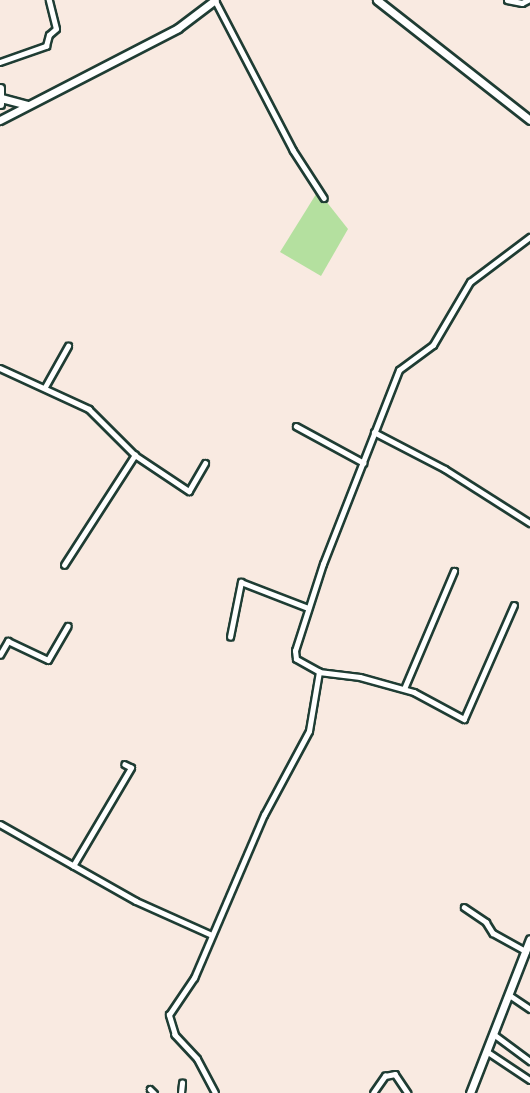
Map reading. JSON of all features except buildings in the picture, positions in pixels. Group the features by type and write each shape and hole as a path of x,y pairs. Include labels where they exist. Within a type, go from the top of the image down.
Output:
{"street":[{"path":"0,62 46,46 49,35 56,29 49,0"},
{"path":"0,120 178,28 215,0 292,150 324,198"},
{"path":"377,0 530,120"},
{"path":"507,0 522,3 528,0"},
{"path":"0,88 0,101 19,106 30,105"},
{"path":"514,605 464,719 404,689 320,672 296,659 295,651 308,608 399,370 433,345 470,282 530,237"},
{"path":"45,387 68,346"},
{"path":"0,368 89,409 135,455 189,491 205,464"},
{"path":"296,426 364,463"},
{"path":"374,432 445,470 530,523"},
{"path":"64,565 135,455"},
{"path":"404,689 454,571"},
{"path":"230,636 232,609 241,582 308,608"},
{"path":"0,655 8,641 48,660 68,626"},
{"path":"215,1093 197,1059 174,1035 169,1015 194,978 264,815 309,731 320,672"},
{"path":"73,866 131,768 125,765"},
{"path":"0,824 136,901 212,935"},
{"path":"464,906 486,922 493,933 526,951"},
{"path":"470,1093 511,996 530,939"},
{"path":"511,996 530,1009"},
{"path":"495,1035 530,1061"},
{"path":"488,1052 530,1080"},
{"path":"373,1093 385,1076 395,1074 408,1093"},
{"path":"181,1093 182,1083"}],"green space":[{"path":"318,191 348,229 321,276 280,252"}]}
